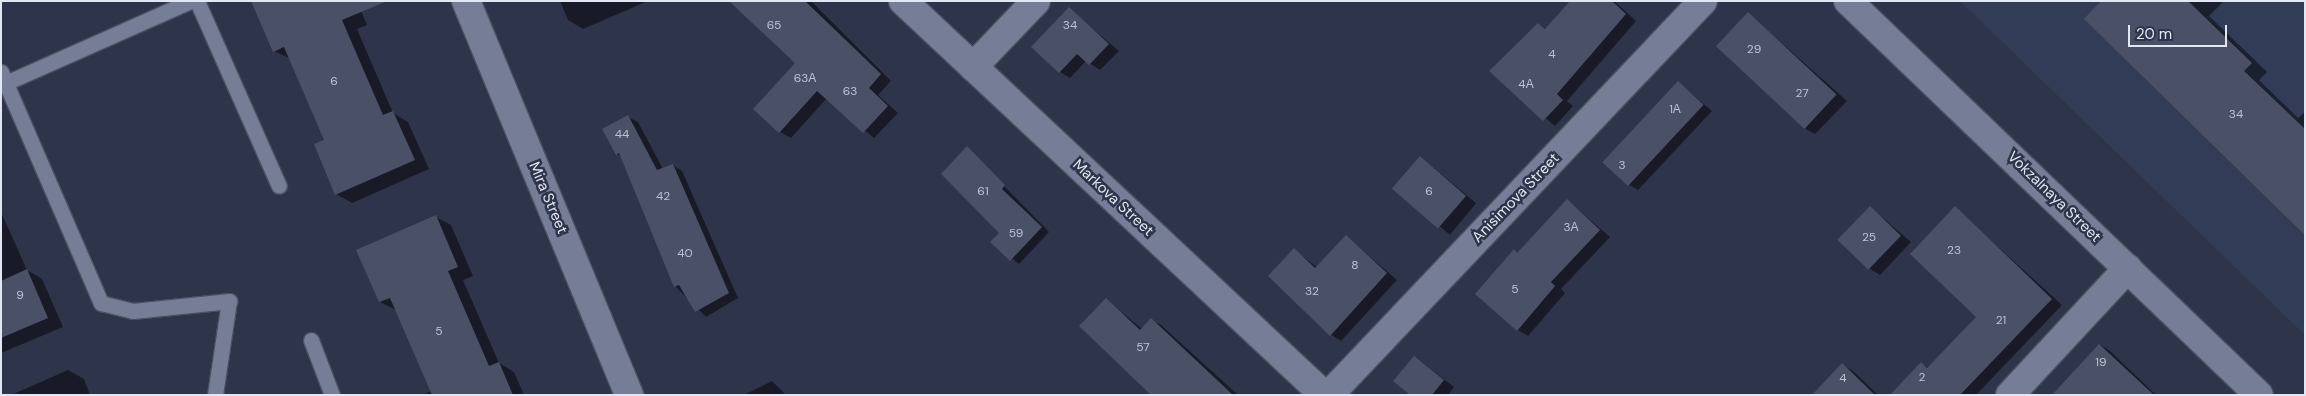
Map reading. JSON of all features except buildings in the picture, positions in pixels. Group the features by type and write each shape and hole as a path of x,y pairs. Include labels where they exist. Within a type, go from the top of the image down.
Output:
{"street":[{"name":"Mira Street","path":"466,1 629,395"},
{"name":"Markova Street","path":"902,1 1324,395"},
{"path":"974,67 1036,1"},
{"name":"Anisimova Street","path":"1329,395 1703,1"},
{"name":"Vokzalnaya Street","path":"1848,1 2259,395"},
{"path":"2010,395 2128,268"}],"lane":[{"path":"191,1 3,80 101,303 133,311 229,301 215,395"},
{"path":"197,1 279,186"},
{"path":"311,340 332,395"}],"shaded area":[{"path":"1960,1 2305,1 2305,335"}]}
